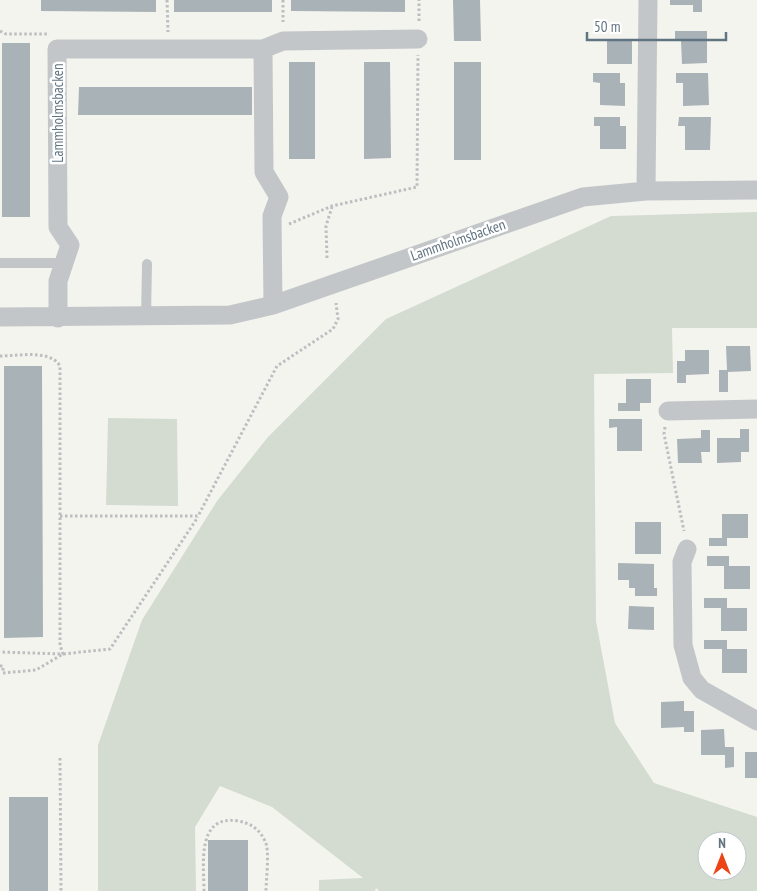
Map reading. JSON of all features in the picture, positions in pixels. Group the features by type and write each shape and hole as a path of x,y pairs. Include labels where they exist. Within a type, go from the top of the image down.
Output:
{"street":[{"path":"646,191 648,0"},
{"name":"Lammholmsbacken","path":"58,318 58,282 70,245 58,227 57,49 263,49 284,40 418,39"},
{"path":"263,49 264,172 279,197 272,216 273,305"},
{"name":"Lammholmsbacken","path":"0,317 146,318 230,315 273,305 583,197 646,191 757,190"},
{"path":"668,411 757,409"},
{"path":"687,549 682,562 684,645 692,678 702,690 757,721"}],"lane":[{"path":"0,263 64,263"},
{"path":"146,318 147,264"}],"path":[{"path":"167,0 168,49"},
{"path":"283,0 284,40"},
{"path":"272,231 332,206 417,187 419,0"},
{"path":"0,32 6,34 47,32 57,49"},
{"path":"327,258 326,226 332,206"},
{"path":"0,652 63,654 110,649 198,516 277,366 333,329 338,319 336,303"},
{"path":"0,356 49,356 57,360 60,366 60,645 63,654"},
{"path":"668,411 664,434 687,549"},
{"path":"60,516 198,516"},
{"path":"0,666 2,666 2,673 36,670 63,654"},
{"path":"60,758 61,891"},
{"path":"204,891 204,846 209,832 217,824 240,821 256,828 266,843 266,891"}],"shaded area":[{"path":"757,212 757,328 672,328 673,373 594,374 596,621 615,723 654,783 757,817 757,891 379,891 376,888 375,891 319,891 319,880 363,878 272,807 220,786 195,827 196,891 98,891 98,745 142,620 217,501 268,437 386,319 611,216"},
{"path":"108,418 177,419 178,506 106,505"}],"building":[{"path":"41,0 156,0 156,12 41,11"},
{"path":"174,0 272,0 272,12 174,12"},
{"path":"291,0 405,0 405,12 291,11"},
{"path":"453,0 480,0 481,41 454,41"},
{"path":"670,0 702,0 702,12 693,12 693,5 670,5"},
{"path":"675,31 707,31 707,63 682,64 681,41 675,41"},
{"path":"607,41 632,41 632,64 607,64"},
{"path":"2,43 30,43 30,217 2,217"},
{"path":"289,62 315,62 315,159 289,159"},
{"path":"364,62 390,62 391,158 364,159"},
{"path":"454,62 481,62 481,160 454,160"},
{"path":"593,73 620,73 620,83 625,83 625,106 600,105 600,83 593,82"},
{"path":"676,73 708,73 709,105 683,106 683,83 676,83"},
{"path":"79,87 252,87 252,115 78,115"},
{"path":"594,117 620,117 620,126 626,126 626,149 600,149 600,126 594,126"},
{"path":"679,117 711,117 710,150 685,150 685,126 678,126"},
{"path":"726,346 750,346 751,371 728,372 728,392 719,392 719,370 727,370"},
{"path":"685,350 709,350 709,374 686,375 686,383 677,383 677,361 685,361"},
{"path":"4,366 42,366 43,637 4,638"},
{"path":"626,379 651,379 651,403 640,403 640,411 618,411 618,403 626,403"},
{"path":"609,419 642,419 642,451 617,451 617,427 609,428"},
{"path":"740,429 749,429 749,452 741,452 741,462 717,463 717,438 740,438"},
{"path":"701,430 710,430 710,452 701,452 702,463 678,463 677,439 701,438"},
{"path":"722,514 748,514 748,538 727,538 727,546 709,546 709,538 722,538"},
{"path":"635,522 661,522 661,554 635,554"},
{"path":"707,556 729,556 729,566 750,566 750,589 724,589 724,566 707,566"},
{"path":"618,563 654,564 654,588 657,588 657,596 635,596 635,588 629,588 629,580 618,580"},
{"path":"704,598 727,598 727,608 747,608 747,631 721,631 721,608 704,608"},
{"path":"629,606 654,607 654,630 628,629"},
{"path":"704,640 727,640 727,649 747,649 747,673 722,673 722,649 704,649"},
{"path":"684,701 684,711 694,711 694,732 684,732 684,727 661,728 661,702"},
{"path":"724,729 725,747 734,747 734,767 725,768 725,755 701,755 701,730"},
{"path":"745,752 757,752 757,778 745,778"},
{"path":"9,797 48,797 48,891 9,891"},
{"path":"208,840 248,840 248,891 208,891"}]}
